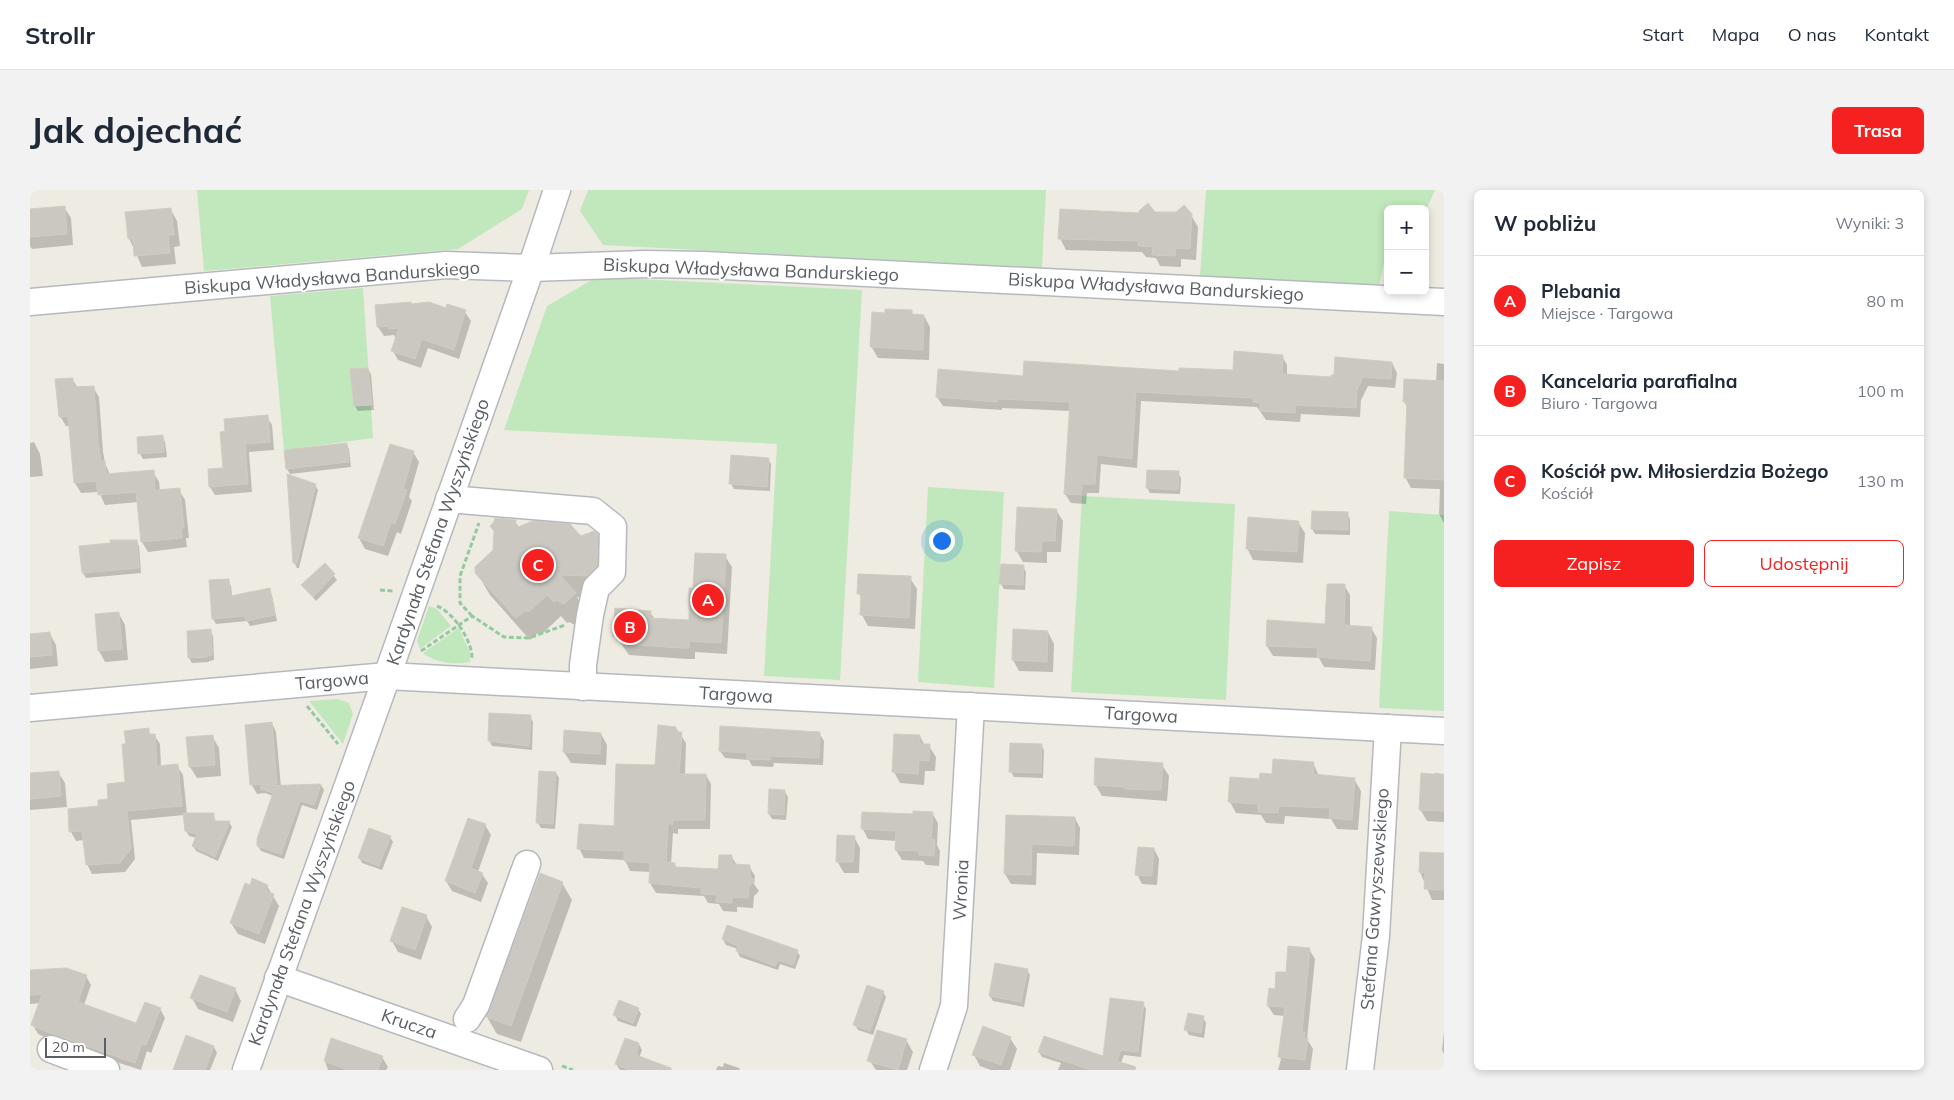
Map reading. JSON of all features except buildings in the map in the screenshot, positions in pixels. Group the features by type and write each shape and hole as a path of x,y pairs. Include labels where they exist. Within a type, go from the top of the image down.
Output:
{"street":[{"name":"Kardynała Stefana Wyszyńskiego","path":"246,1070 387,676 557,190"},
{"name":"Biskupa Władysława Bandurskiego","path":"30,302 446,265 531,268 645,264 705,265 1444,302"},
{"path":"449,499 593,511 613,527 612,572 596,588 590,615 584,665 584,687"},
{"name":"Targowa","path":"30,708 387,676 1444,731"},
{"name":"Wronia","path":"933,1070 954,1006 971,706"},
{"name":"Stefana Gawryszewskiego","path":"1360,1070 1376,936 1388,728"},
{"path":"467,1019 476,1004 527,864"},
{"name":"Krucza","path":"278,978 547,1067"},
{"path":"50,1049 106,1070"}],"path":[{"path":"487,502 460,576 460,603 472,616 504,637 529,638 590,615"},
{"path":"434,605 440,607 460,625 472,653 472,664"},
{"path":"417,654 472,616"},
{"path":"304,703 339,745"},
{"path":"547,1067 572,1070"}],"green space":[{"path":"197,190 529,190 522,209 458,249 204,271"},
{"path":"588,190 1046,190 1042,268 603,245 580,211"},
{"path":"1206,190 1435,190 1428,205 1384,205 1384,263 1379,285 1200,276"},
{"path":"597,277 862,290 840,680 764,676 777,444 504,430 547,306"},
{"path":"363,288 373,438 284,450 270,296"},
{"path":"928,487 1004,492 994,688 918,682"},
{"path":"1082,496 1235,504 1226,700 1071,692"},
{"path":"1389,511 1444,515 1444,711 1379,708"},
{"path":"429,606 437,609 451,626 420,649 417,641"},
{"path":"459,628 470,653 470,662 445,662 433,659 423,653"},
{"path":"338,699 349,703 353,714 343,744 309,701"}],"place":[{"name":"Kościół pw. Miłosierdzia Bożego","path":"538,565"},
{"name":"Plebania","path":"708,600"},
{"name":"Kancelaria parafialna","path":"630,627"}]}
